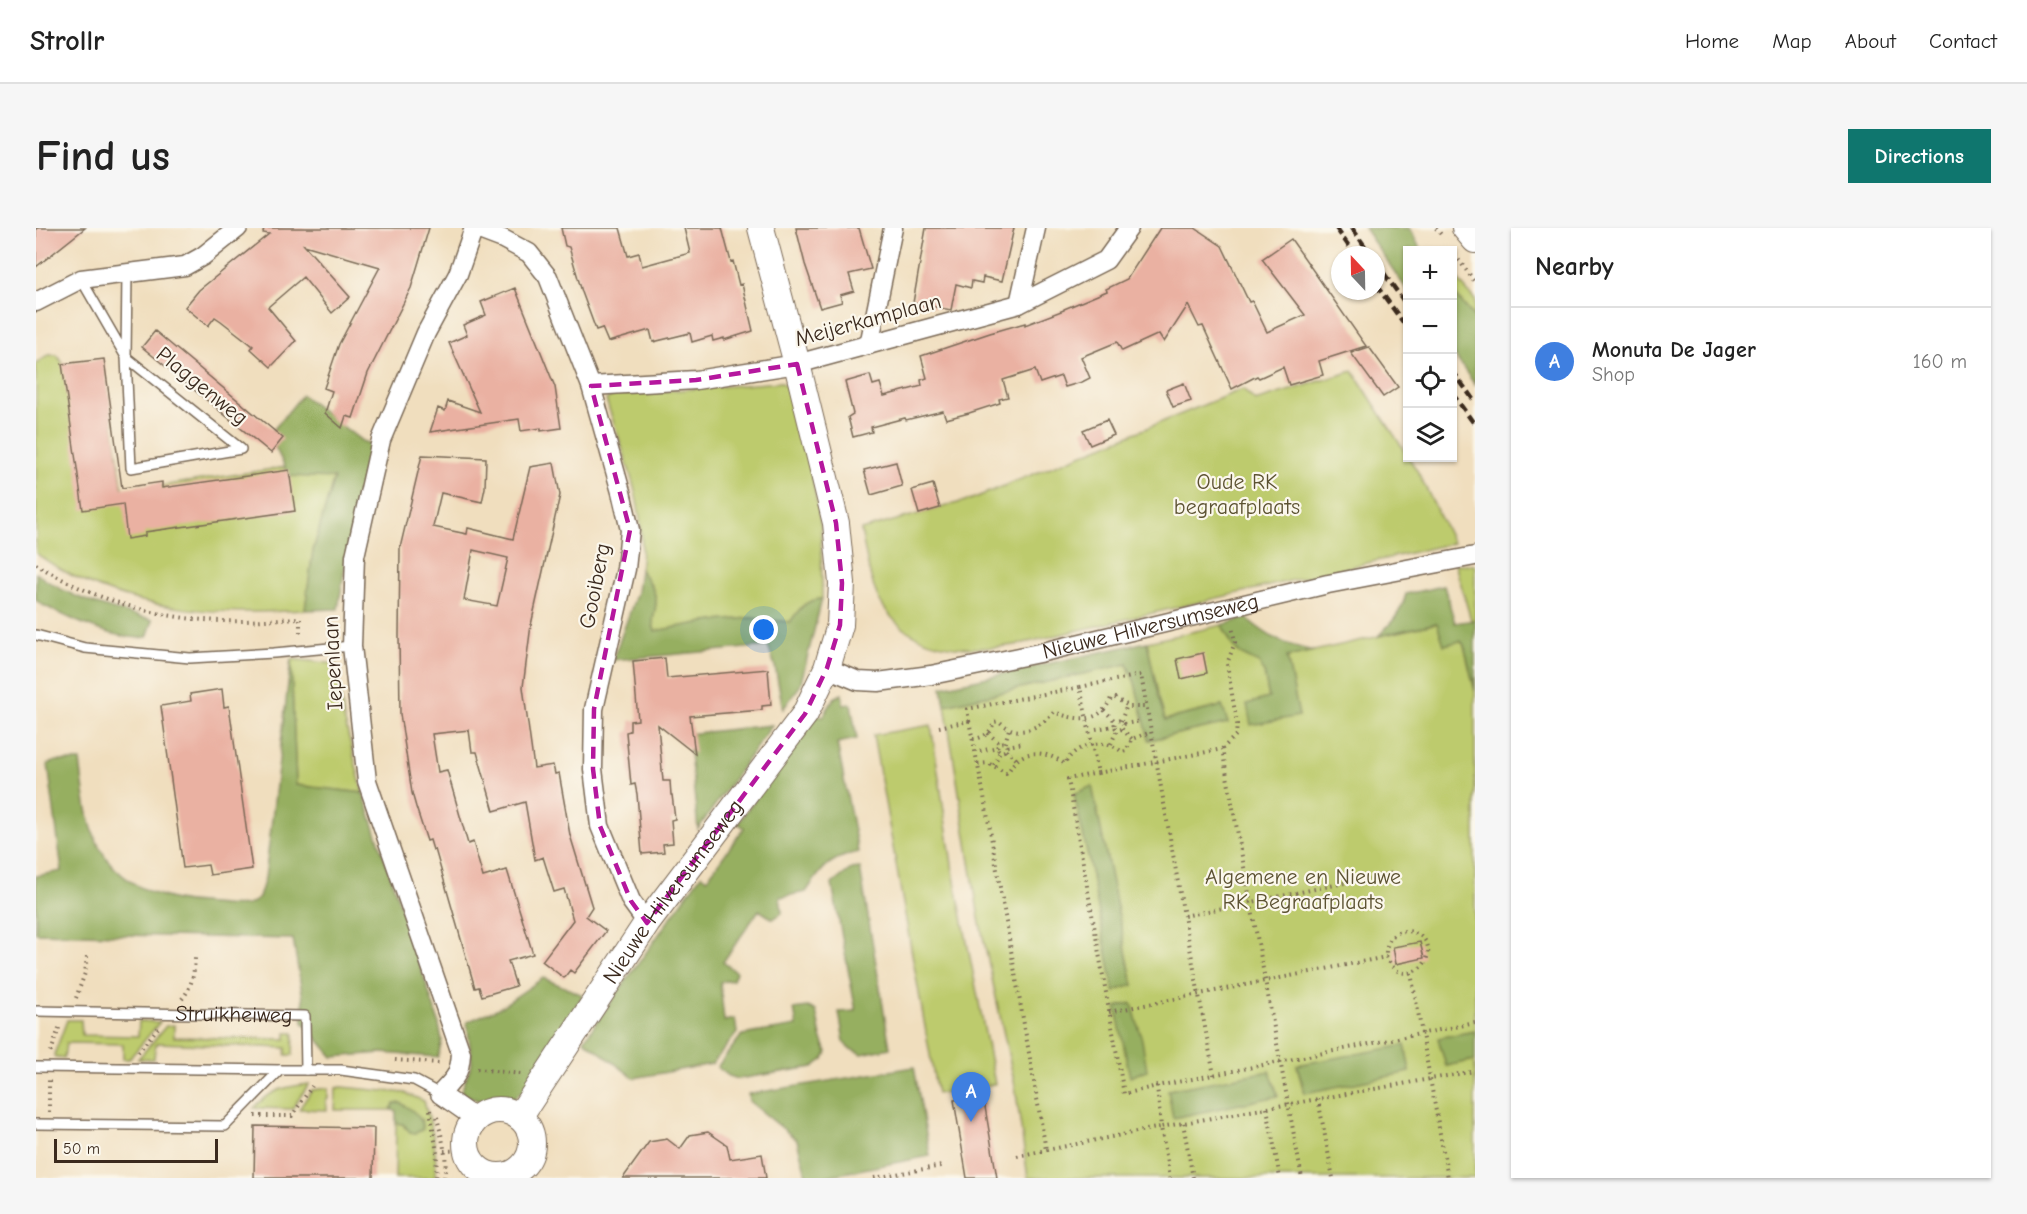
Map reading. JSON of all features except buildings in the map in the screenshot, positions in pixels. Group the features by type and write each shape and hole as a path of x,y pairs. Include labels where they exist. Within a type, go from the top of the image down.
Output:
{"street":[{"path":"36,302 81,279 185,266 203,256 238,228"},
{"name":"Gooiberg","path":"474,228 503,239 529,253 548,277 591,386 621,492 630,530 626,569 594,709 593,769 600,826 631,901 647,923"},
{"name":"Iepenlaan","path":"460,1067 461,1053 367,781 352,646 355,556 381,440 426,333 458,274 474,228"},
{"name":"Nieuwe Hilversumseweg","path":"519,1117 647,923 805,714 827,668 840,625 843,583 836,523 761,228"},
{"path":"868,345 893,228"},
{"path":"1019,304 1036,228"},
{"name":"Meijerkamplaan","path":"591,386 696,380 797,364 1019,304 1106,260 1129,228"},
{"path":"1466,228 1475,240"},
{"name":"Nieuwe Hilversumseweg","path":"827,668 858,681 878,682 932,675 1039,653 1328,585 1475,556"},
{"path":"460,1067 456,1078 434,1099 476,1119"},
{"path":"492,1110 502,1110 519,1117 525,1122 531,1137 527,1160 516,1171 501,1176 485,1173 466,1162 466,1139 469,1128 476,1119 492,1110"}],"lane":[{"path":"126,357 127,273"},
{"name":"Plaggenweg","path":"81,279 126,357 241,449 131,468 126,357"},
{"path":"36,635 85,648 190,658 352,646"},
{"name":"Struikheiweg","path":"36,1011 305,1016 306,1070"},
{"path":"36,1067 341,1070 414,1080 434,1099"},
{"path":"36,1124 225,1126 280,1070"}],"path":[{"path":"1457,259 1475,282"},
{"path":"36,564 77,587 121,604 170,616 222,621 300,618 300,651"},
{"path":"1228,608 1235,642 1227,664 1237,724 1236,735 1222,749 1068,779 1124,1094 1475,1023"},
{"path":"1046,1150 967,710 1141,675 1214,1075"},
{"path":"1080,687 1098,773"},
{"path":"973,739 981,738 988,733 994,722 999,721 1009,729 1021,731 1044,723 1054,712 1074,719 1087,718 1104,710 1111,698 1134,707 1146,706"},
{"path":"1111,744 1127,705"},
{"path":"1104,710 1132,739"},
{"path":"939,727 969,721"},
{"path":"1096,729 1141,721"},
{"path":"994,765 1009,729"},
{"path":"978,764 988,763 1009,773 1017,760 1026,755 1044,753 1065,764 1077,749 1099,743 1111,744 1122,752 1126,751 1132,739 1151,732"},
{"path":"988,733 1017,760"},
{"path":"980,751 1024,742"},
{"path":"1222,749 1302,1178"},
{"path":"1184,916 1393,873"},
{"path":"1404,930 1416,932 1426,942 1428,955 1422,967 1410,973 1400,972 1386,957 1385,948 1389,940 1395,933 1404,930"},
{"path":"49,1124 51,1049 66,1012 78,994 85,973 87,956"},
{"path":"1109,1012 1386,957"},
{"path":"1410,973 1449,1178"},
{"path":"395,1060 430,1061"},
{"path":"460,1067 545,1076"},
{"path":"225,1126 244,1126 254,1116 292,1116 311,1086 337,1085 341,1070"},
{"path":"1017,1156 1161,1127 1475,1071"},
{"path":"1157,1086 1170,1178"},
{"path":"434,1099 436,1109 466,1162 444,1178"},
{"path":"434,1099 436,1178"},
{"path":"1318,1099 1333,1178"},
{"path":"1267,1108 1280,1178"},
{"path":"1183,1123 1193,1178"},
{"path":"874,1178 941,1166"}],"highlighted area":[{"path":"797,364 836,523 842,583 840,625 827,668 805,714 647,923 631,901 600,826 593,769 594,709 630,530 591,386 696,380"}],"green space":[{"path":"1364,228 1409,228 1419,246 1403,246 1403,284 1385,258 1385,246 1376,246"},
{"path":"1457,279 1475,300 1475,318 1457,297"},
{"path":"1457,298 1475,318 1475,385 1457,359"},
{"path":"49,355 57,355 64,365 103,360 123,492 285,467 287,476 334,477 313,551 305,610 215,611 156,604 99,588 71,575 36,553 36,364"},
{"name":"Oude RK begraafplaats","path":"1353,371 1403,449 1403,462 1412,462 1418,472 1453,543 1015,645 996,647 958,647 922,639 906,630 892,618 876,594 861,530 972,499 1243,389 1255,401"},
{"path":"781,382 788,388 807,447 821,527 822,599 811,601 803,606 790,623 750,618 705,622 655,631 654,592 640,570 642,549 638,505 627,462 606,400 613,395"},
{"path":"302,395 362,441 376,446 350,536 338,609 305,610 313,551 334,478 287,476 269,435"},
{"path":"1455,564 1475,565 1475,620 1471,620"},
{"path":"640,570 654,592 655,631 705,622 751,618 790,622 807,603 822,599 800,686 783,709 775,666 768,646 613,660 637,592"},
{"path":"36,573 77,597 107,608 153,620 147,637 135,638 107,632 41,604 36,600"},
{"path":"1444,586 1455,623 1475,620 1475,691 1464,645 1461,641 1444,645 1437,623 1378,636 1395,617 1406,594"},
{"path":"1246,618 1277,640 1314,651 1287,657 1299,716 1251,725 1247,704 1269,698 1264,672 1259,663 1240,654 1232,645 1222,625"},
{"name":"Algemene en Nieuwe RK Begraafplaats","path":"1438,623 1464,645 1475,691 1475,1031 1439,1038 1446,1066 1475,1060 1475,1178 1028,1178 1015,1086 979,918 945,705 1127,664 1135,683 1150,740 1227,723 1222,706 1165,720 1147,642 1222,625 1232,645 1240,654 1259,663 1264,672 1269,698 1247,704 1299,716 1287,657","holes":["1092,787 1133,985 1115,991 1089,861","1405,1046 1410,1072 1304,1093 1297,1065","1270,1071 1278,1096 1168,1091"]},
{"path":"1147,642 1165,720 1222,706 1228,723 1149,740 1135,683 1127,664 945,705 942,687"},
{"path":"291,659 336,664 344,718 363,793 296,785"},
{"path":"291,659 296,785 363,793 438,1020 442,1040 438,1057 381,1053 333,1057 303,1022 303,999 293,939 36,933 36,876 62,871 48,764 56,761 80,761 86,802 95,838 114,868 129,880 154,894 188,902 243,906 259,898 265,878"},
{"path":"842,694 843,705 851,704 857,739 837,743 858,852 833,861 806,892 780,897 782,913 773,919 759,910 723,962 736,972 733,980 720,982 724,1021 735,1019 737,1033 712,1064 634,1078 584,1040 701,875 707,879 744,828 738,823 816,713 823,717 834,698"},
{"path":"772,725 698,829 688,734"},
{"path":"931,725 953,871 995,1084 937,1094 873,735"},
{"path":"1092,786 1133,985 1114,991 1074,794"},
{"path":"860,868 890,1048 862,1054 848,1048 844,1041 839,1012 856,1011 832,884 851,869"},
{"path":"543,978 583,995 524,1090 501,1103 486,1103 461,1092 472,1063 467,1022 499,1008"},
{"path":"1132,1003 1147,1070 1130,1077 1116,1007"},
{"path":"808,1007 816,1011 821,1037 827,1052 824,1059 813,1067 738,1079 729,1076 717,1067 742,1035 797,1026 794,1009"},
{"path":"67,1020 81,1020 82,1035 138,1036 139,1021 160,1022 129,1059 123,1059 123,1044 66,1043 64,1058 55,1058 54,1055"},
{"path":"174,1025 174,1037 286,1039 286,1033 294,1033 293,1055 286,1055 286,1048 158,1043 155,1047 154,1059 138,1059 166,1026"},
{"path":"1475,1031 1475,1060 1446,1066 1438,1038"},
{"path":"1405,1045 1410,1072 1305,1093 1297,1065"},
{"path":"914,1067 930,1156 818,1178 807,1178 797,1140 749,1101 748,1094"},
{"path":"1270,1071 1278,1096 1173,1118 1168,1090"},
{"path":"309,1084 292,1109 254,1108 279,1090"},
{"path":"328,1088 327,1110 299,1109 312,1090"},
{"path":"336,1088 405,1093 424,1101 434,1139 435,1178 395,1178 396,1123 403,1124 405,1128 422,1120 391,1108 391,1110 335,1110"},
{"path":"401,1103 418,1116 423,1129 416,1133 410,1132 403,1124 396,1123 396,1111 391,1110 394,1104"}],"railway":[{"path":"1336,228 1349,246"},
{"path":"1352,228 1365,246"},
{"path":"1385,275 1403,300"},
{"path":"1385,297 1403,322"},
{"path":"1457,377 1475,402"},
{"path":"1457,400 1475,425"}],"place":[{"name":"Monuta De Jager","path":"971,1122"}]}
